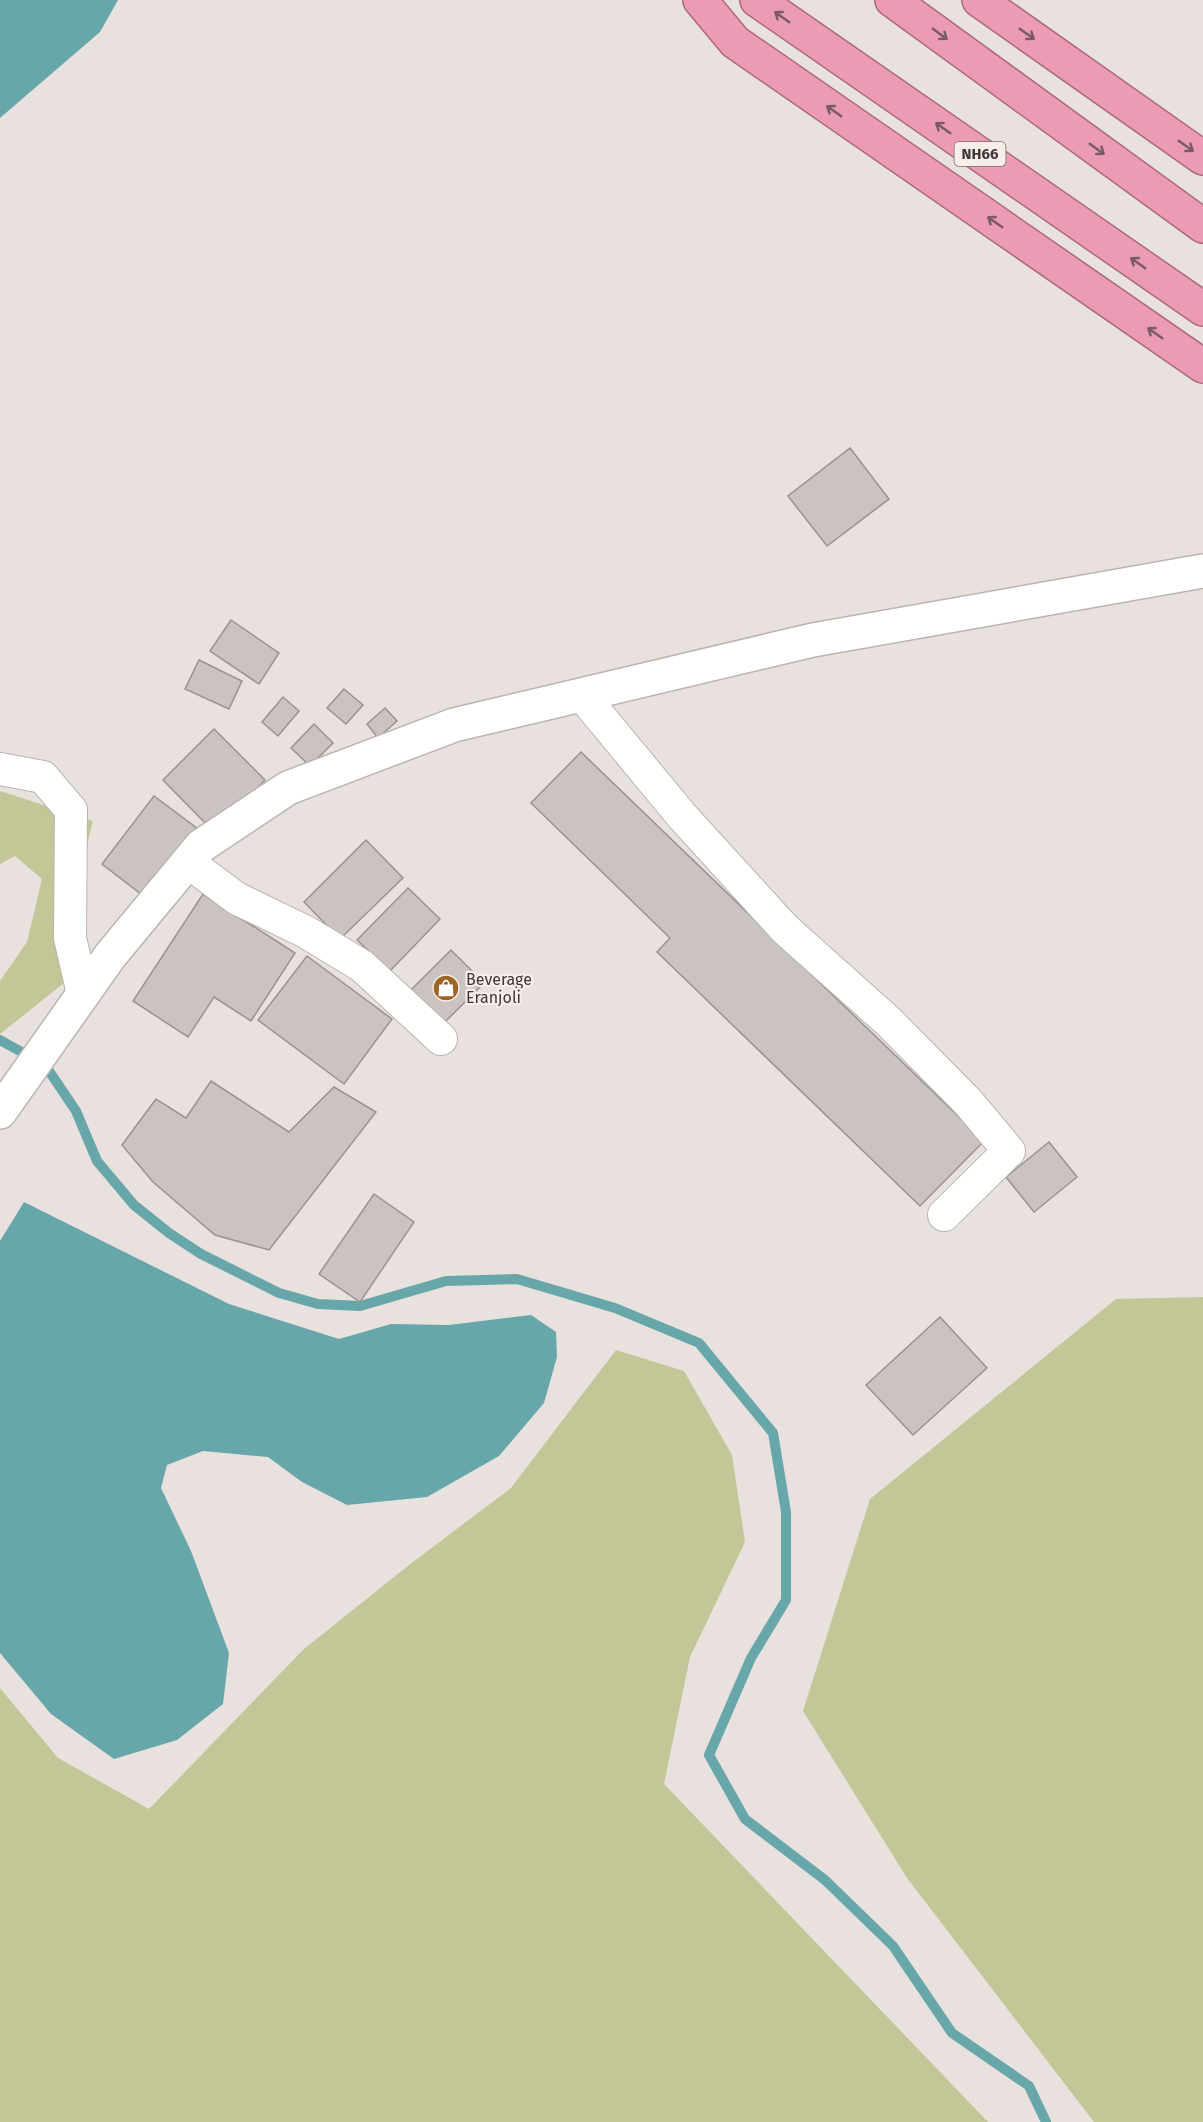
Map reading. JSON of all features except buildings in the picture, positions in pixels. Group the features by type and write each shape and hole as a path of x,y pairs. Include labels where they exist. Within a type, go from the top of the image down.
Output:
{"highway":[{"path":"700,0 735,42 1203,366"},
{"name":"NH66","path":"757,0 1203,309"},
{"path":"892,0 1203,226"},
{"path":"979,0 1203,158"}],"street":[{"path":"7,1101 111,956 201,846 288,788 454,725 813,640 1203,571"},
{"path":"582,695 682,816 785,929 889,1022 968,1102 1010,1151 944,1215"},
{"path":"0,769 43,777 71,810 70,938 77,1002"},
{"path":"188,862 236,898 306,932 362,966 441,1039"}],"green space":[{"path":"0,791 93,821 85,853 69,979 0,1034 0,981 27,942 42,879 15,856 0,864"},
{"path":"1203,1297 1203,2122 1094,2122 907,1878 803,1711 870,1499 1116,1299"},
{"path":"616,1350 684,1371 732,1455 745,1542 690,1657 664,1784 988,2122 0,2122 0,1688 58,1758 149,1809 304,1649 409,1565 511,1488"}],"water":[{"path":"0,0 118,0 100,32 0,118"},
{"path":"24,1202 229,1304 339,1339 391,1324 449,1325 531,1315 556,1332 557,1357 544,1403 499,1456 427,1497 347,1505 302,1482 268,1457 203,1451 167,1465 161,1488 191,1551 229,1653 223,1704 177,1740 114,1759 51,1714 0,1653 0,1241"}],"waterway":[{"path":"0,1040 45,1065 76,1111 97,1161 134,1205 169,1233 201,1254 279,1293 318,1304 360,1306 446,1281 517,1279 615,1308 699,1343 773,1433 786,1512 786,1600 751,1658 709,1755 745,1819 825,1880 893,1946 952,2033 1029,2086 1046,2122"}],"place":[{"name":"Beverage Eranjoli","path":"446,988"}]}
